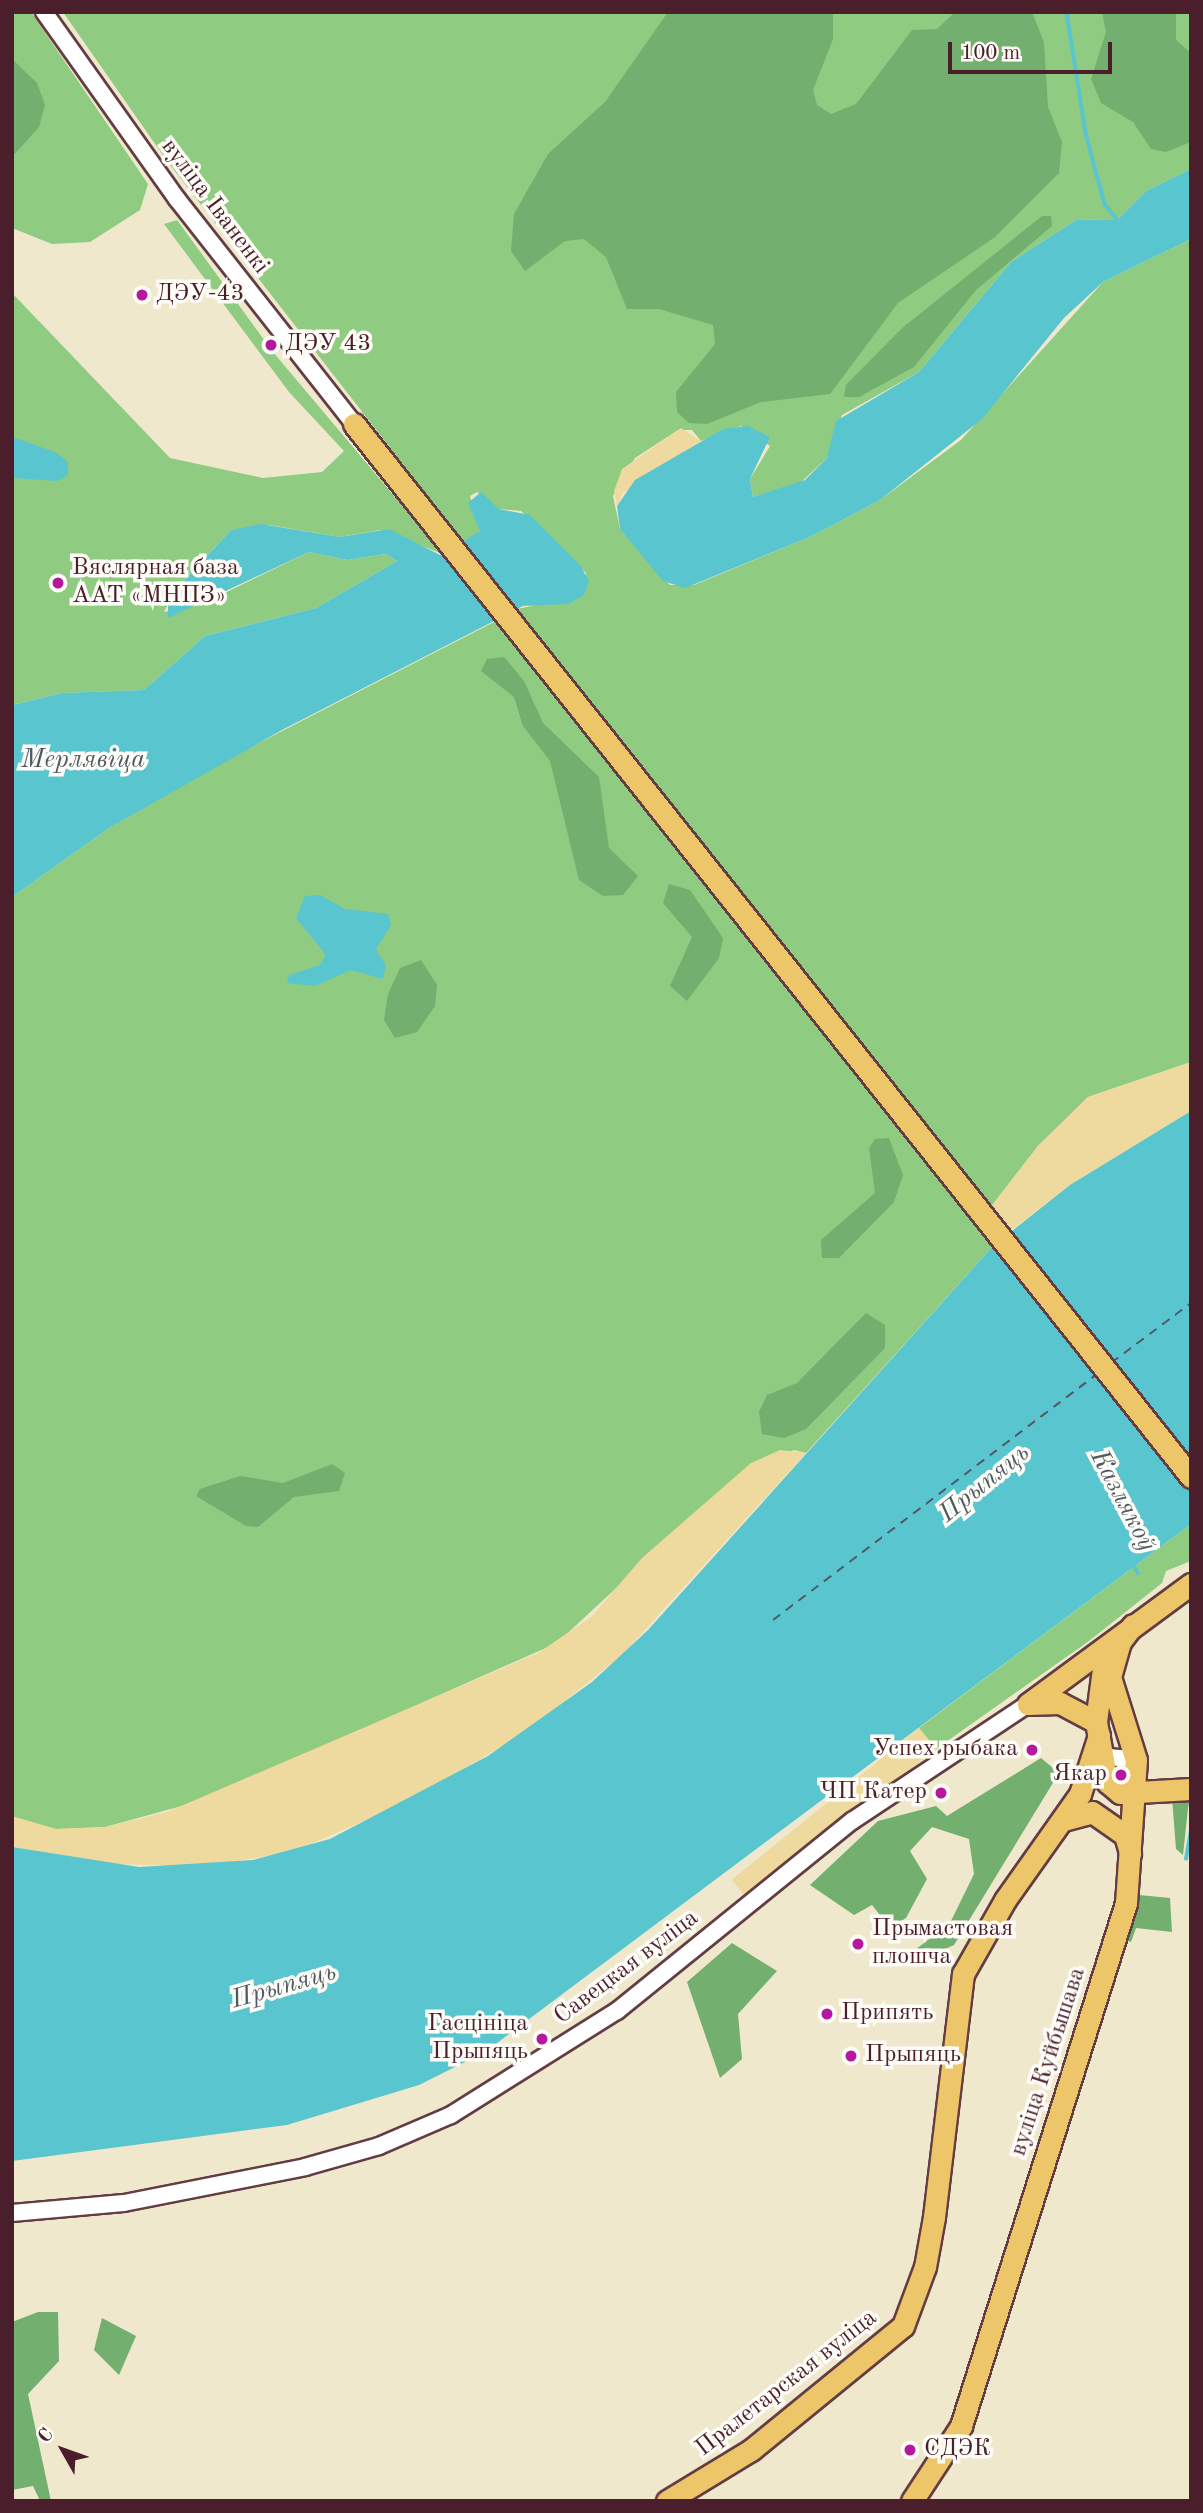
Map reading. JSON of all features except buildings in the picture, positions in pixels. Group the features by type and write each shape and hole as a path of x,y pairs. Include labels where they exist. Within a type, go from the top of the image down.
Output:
{"main road":[{"path":"354,424 1191,1477"},
{"name":"Савецкая вуліца","path":"1028,1704 1191,1584"},
{"path":"1129,1794 1107,1782 1097,1728 1112,1644 1133,1625"},
{"path":"1069,1674 1105,1688"},
{"name":"вуліца Куйбышава","path":"912,2501 961,2426 1089,2028 1133,1861 1129,1794 1136,1760 1105,1688"},
{"path":"1028,1704 1060,1703 1097,1728"},
{"name":"Пралетарская вуліца","path":"667,2501 751,2450 903,2326 925,2267 934,2217 963,1975 1005,1900 1080,1794 1097,1728"},
{"path":"1133,1861 1152,1809 1180,1790 1136,1760"},
{"name":"Пралетарская вуліца","path":"1063,1819 1129,1794 1180,1790"},
{"path":"1063,1819 1092,1812 1108,1821 1125,1835 1133,1861"}],"street":[{"name":"вуліца Іваненкі","path":"44,12 177,200 354,424"},
{"name":"Савецкая вуліца","path":"12,2213 124,2203 305,2166 379,2146 451,2115 617,2011 852,1821 1028,1704"},
{"path":"1104,1768 1109,1757 1136,1760"}],"green space":[{"path":"12,12 31,12 148,184 140,210 90,242 52,244 12,228"},
{"path":"63,12 1191,12 1191,169 1146,191 1118,219 1076,220 1011,262 919,372 842,415 827,458 799,484 753,497 750,479 770,446 741,426 701,441 692,430 678,430 635,458 613,496 620,529 670,585 694,585 812,536 880,500 961,440 1103,282 1191,239 1191,1062 1088,1097 1038,1146 990,1208 517,609 584,595 586,573 521,511 499,509 477,492 470,496 480,531 465,544 167,161"},
{"path":"668,12 833,12 833,39 813,90 817,105 831,114 856,104 912,30 937,29 955,12 1032,12 1044,43 1048,107 1062,142 1059,173 995,237 898,303 830,394 761,402 707,424 689,423 677,412 676,392 715,344 713,325 659,309 627,309 606,257 584,239 565,241 525,271 511,251 514,214 548,154 605,102"},
{"path":"1102,12 1176,12 1176,40 1191,53 1191,142 1166,152 1151,149 1133,122 1101,103 1091,79 1106,32"},
{"path":"12,59 37,83 45,105 39,127 12,157"},
{"path":"1042,216 1051,216 1052,226 976,290 914,367 859,397 844,397 846,385 901,329"},
{"path":"177,220 273,352 443,554 380,530 340,537 269,525 231,530 175,590 164,612 200,605 309,552 347,560 386,554 397,561 316,608 205,636 144,690 62,693 12,705 12,293 170,458 263,478 322,472 344,451 289,392 164,224"},
{"path":"496,621 993,1246 806,1453 794,1450 739,1474 557,1643 200,1801 105,1827 56,1829 18,1819 12,1816 12,897 109,828 226,760"},
{"path":"504,657 524,681 543,723 599,777 609,848 638,876 623,895 603,896 579,880 550,761 523,726 514,697 481,671 487,659"},
{"path":"669,884 690,890 723,938 719,958 687,1001 670,986 692,937 663,903"},
{"path":"421,960 437,985 435,1006 417,1032 395,1038 384,1020 388,994 400,968"},
{"path":"889,1138 903,1175 894,1202 839,1258 822,1258 821,1240 875,1193 869,1148 875,1139"},
{"path":"866,1313 885,1325 885,1348 806,1429 784,1438 762,1434 759,1412 767,1395 797,1383"},
{"path":"332,1464 345,1473 339,1491 294,1497 258,1527 246,1526 196,1496 200,1489 240,1476 283,1483"},
{"path":"1191,1524 1191,1561 1166,1571 1162,1583 1089,1641 936,1749 919,1728"},
{"path":"1041,1758 1059,1773 954,1945 911,1964 911,1953 950,1923 974,1874 969,1839 932,1827 910,1851 927,1879 906,1918 890,1928 872,1905 854,1915 810,1885 878,1821 936,1806 947,1816"},
{"path":"1191,1796 1183,1855 1176,1849 1172,1798"},
{"path":"1139,1895 1170,1898 1172,1932 1136,1928 1131,1942 1123,1939"},
{"path":"732,1943 777,1971 738,2014 742,2059 720,2078 687,1982"},
{"path":"38,2312 58,2312 59,2361 28,2394 51,2501 40,2501 33,2486 12,2490 12,2322"},
{"path":"102,2318 136,2336 119,2375 94,2350"}],"sand":[{"path":"681,428 701,441 623,493 617,506 614,491 622,469"},
{"path":"1191,1062 1191,1111 1070,1185 1010,1231 990,1208 1038,1146 1088,1097"},
{"path":"780,1450 806,1453 622,1655 527,1731 408,1802 294,1851 210,1866 100,1864 12,1847 12,1816 56,1829 105,1827 167,1812 538,1653 591,1617 642,1558 751,1463"},
{"path":"919,1728 936,1749 749,1901 732,1880"}],"water":[{"path":"1191,169 1191,239 1103,282 1064,318 982,419 880,500 812,536 685,588 663,581 620,529 617,506 635,480 723,429 748,426 770,437 750,479 753,497 805,480 827,458 836,421 919,372 1011,262 1076,220 1118,219 1146,191"},
{"path":"12,437 55,452 68,462 68,475 57,481 12,478"},
{"name":"Мерлявіца","path":"481,492 499,509 530,515 580,565 589,581 584,595 568,604 523,606 282,730 109,828 12,897 12,705 62,693 144,690 205,636 316,608 397,561 386,554 347,560 309,552 168,618 168,598 231,530 261,524 340,537 389,529 440,555 480,531 468,503"},
{"path":"320,895 345,909 388,914 391,925 376,949 386,966 383,979 351,970 315,986 287,983 289,975 320,965 326,955 296,918 305,896"},
{"path":"1191,1111 1191,1524 485,2052 419,2085 287,2125 12,2161 12,1847 139,1867 253,1860 330,1839 488,1756 592,1682 648,1630 993,1246 1070,1185"}],"waterway":[{"path":"1067,12 1086,134 1105,204 1119,222"},
{"name":"Казлякоў","path":"1133,1563 1138,1573"},
{"name":"Казлякоў","path":"1186,1859 1191,1832"}],"ferry route":[{"path":"1111,1363 1191,1303"},
{"path":"773,1620 1096,1375"}],"place":[{"name":"ДЭУ-43","path":"142,295"},
{"name":"ДЭУ 43","path":"271,345"},
{"name":"Вяслярная база ААТ «МНПЗ»","path":"58,583"},
{"name":"Успех рыбака","path":"1032,1750"},
{"name":"Якар","path":"1121,1775"},
{"name":"ЧП Катер","path":"941,1793"},
{"name":"Прымастовая плошча","path":"858,1944"},
{"name":"Припять","path":"827,2014"},
{"name":"Гасцініца Прыпяць","path":"542,2039"},
{"name":"Прыпяць","path":"851,2056"},
{"name":"СДЭК","path":"910,2450"}]}
